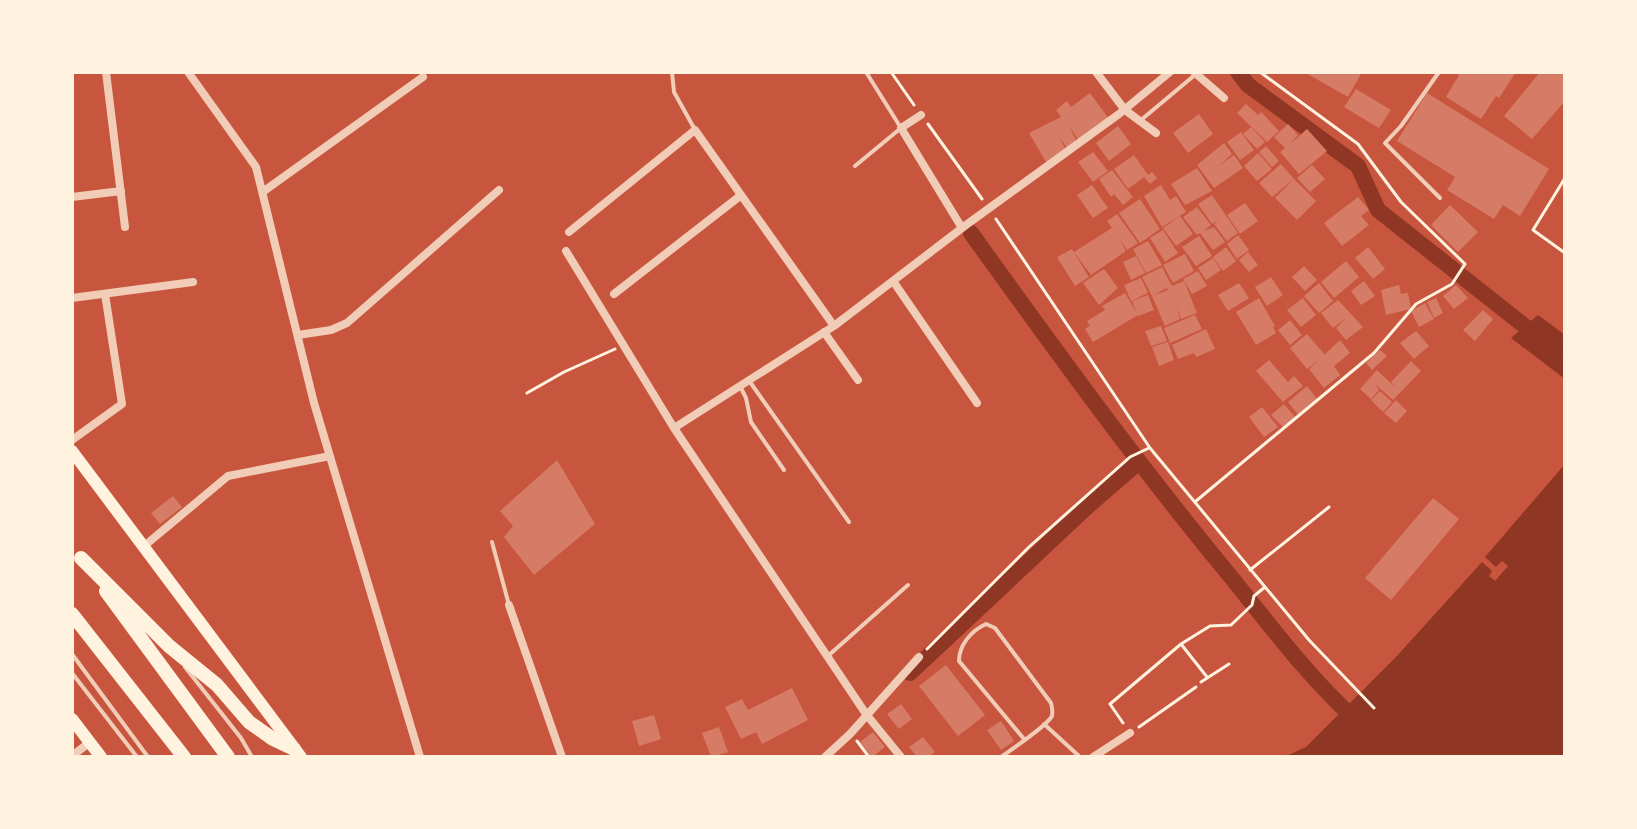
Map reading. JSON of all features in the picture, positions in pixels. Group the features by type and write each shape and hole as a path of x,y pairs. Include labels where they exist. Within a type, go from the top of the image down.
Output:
{"main road":[{"path":"72,451 298,753"},
{"path":"76,552 169,646 217,685 249,722 298,753"},
{"path":"76,552 228,757"},
{"path":"72,614 184,757"},
{"path":"72,719 101,757"}],"street":[{"path":"106,72 125,227"},
{"path":"188,72 256,167 330,456 420,757"},
{"path":"1096,72 1125,110 1156,133"},
{"path":"674,428 834,326 962,228 1125,110 1170,72"},
{"path":"1195,73 1224,98"},
{"path":"264,191 423,77"},
{"path":"921,115 901,128 962,228"},
{"path":"569,232 695,130 834,326"},
{"path":"298,335 331,330 347,323 499,190"},
{"path":"72,197 121,191"},
{"path":"614,294 740,196"},
{"path":"566,251 674,428 866,714 901,757"},
{"path":"893,281 977,403"},
{"path":"72,298 193,282"},
{"path":"72,440 122,404 105,294"},
{"path":"824,332 858,380"},
{"path":"143,547 228,476 330,456"},
{"path":"509,605 562,757"},
{"path":"825,757 850,734 919,657"},
{"path":"1093,757 1130,733"},
{"path":"72,756 90,742"}],"lane":[{"path":"672,72 674,92 695,130"},
{"path":"855,166 901,128 866,72"},
{"path":"1439,72 1401,126 1385,143 1440,198"},
{"path":"1140,122 1195,73"},
{"path":"749,380 849,522"},
{"path":"740,386 745,393 751,422 784,470"},
{"path":"492,542 509,605"},
{"path":"827,656 908,585"},
{"path":"1001,757 1051,719 1051,703 995,628 986,624 976,628 962,646 959,661 1024,739"},
{"path":"169,646 241,738 252,757"},
{"path":"72,654 148,757"},
{"path":"72,673 137,757"},
{"path":"1044,724 1080,757"}],"path":[{"path":"891,72 989,209 1148,448 1309,640 1374,708"},
{"path":"1195,502 1374,353 1416,304 1452,284 1465,264 1401,202 1358,144 1260,72"},
{"path":"1565,178 1533,230 1565,253"},
{"path":"527,393 564,372 622,346"},
{"path":"919,657 1029,547 1130,457 1148,448"},
{"path":"1250,570 1329,507"},
{"path":"1196,687 1130,733 1110,704 1181,644 1210,626 1231,625 1265,587"},
{"path":"1181,644 1207,677"},
{"path":"1201,682 1229,664"},
{"path":"850,734 869,757"}],"shaded area":[{"path":"1538,315 1565,335 1565,379 1511,338"},
{"path":"1565,464 1565,757 1284,757 1306,747 1396,657 1482,562 1492,571 1489,576 1495,581 1508,566 1502,561 1496,567 1485,557"}],"building":[{"path":"1304,72 1362,72 1348,97"},
{"path":"1456,72 1516,72 1481,119 1446,97 1459,75"},
{"path":"1540,72 1565,72 1565,101 1532,139 1504,116"},
{"path":"1356,89 1391,110 1379,128 1344,107"},
{"path":"1090,93 1109,119 1079,141 1068,124 1077,142 1067,148 1059,137 1066,150 1046,162 1029,133 1061,117 1056,110 1067,101 1071,107"},
{"path":"1427,93 1549,169 1520,216 1503,205 1494,219 1447,190 1455,177 1397,141"},
{"path":"1246,104 1258,115 1261,112 1279,131 1267,142 1237,113"},
{"path":"1199,114 1213,134 1188,153 1173,133"},
{"path":"1288,124 1298,135 1289,145 1307,129 1327,151 1299,174 1280,152 1285,148 1274,137"},
{"path":"1118,126 1131,144 1109,161 1096,143"},
{"path":"1251,127 1265,142 1257,149 1243,134"},
{"path":"1241,132 1254,150 1240,160 1227,142"},
{"path":"1224,143 1232,154 1219,166 1234,155 1243,168 1214,188 1197,165"},
{"path":"1266,146 1279,161 1272,167 1259,152"},
{"path":"1093,152 1108,171 1093,182 1078,162"},
{"path":"1258,153 1272,169 1257,181 1244,166"},
{"path":"1134,155 1148,175 1152,172 1157,178 1150,184 1144,177 1128,189 1114,169"},
{"path":"1281,164 1294,179 1272,197 1259,183"},
{"path":"1312,165 1325,179 1310,192 1297,178"},
{"path":"1197,168 1212,191 1185,205 1171,184"},
{"path":"1112,170 1133,197 1123,205 1114,194 1111,197 1099,179"},
{"path":"1294,179 1316,201 1297,220 1275,198"},
{"path":"1092,185 1108,208 1093,218 1077,195"},
{"path":"1161,185 1170,200 1176,196 1186,212 1162,227 1144,196"},
{"path":"1212,195 1238,233 1227,241 1214,224 1219,220 1212,224 1198,204"},
{"path":"1358,197 1369,210 1361,216 1369,225 1342,246 1324,223"},
{"path":"1140,199 1160,229 1140,243 1119,213"},
{"path":"1245,203 1258,221 1240,234 1227,215"},
{"path":"1450,205 1478,232 1458,252 1431,225"},
{"path":"1197,207 1211,225 1204,231 1214,227 1225,242 1213,250 1183,217"},
{"path":"1117,214 1138,243 1127,250 1119,238 1126,251 1091,275 1074,252 1112,228 1107,221"},
{"path":"1180,216 1193,234 1176,246 1163,228"},
{"path":"1163,230 1178,253 1165,262 1150,238"},
{"path":"1238,235 1249,250 1237,259 1227,244"},
{"path":"1199,236 1212,256 1196,266 1182,247"},
{"path":"1148,241 1162,265 1146,273 1133,249"},
{"path":"1226,247 1236,261 1223,271 1213,257"},
{"path":"1368,247 1385,269 1373,279 1355,258"},
{"path":"1072,249 1089,277 1075,286 1057,257"},
{"path":"1248,252 1258,265 1249,272 1239,260"},
{"path":"1185,254 1194,271 1173,283 1163,265"},
{"path":"1136,256 1145,273 1131,280 1123,262"},
{"path":"1213,258 1221,270 1206,280 1198,268"},
{"path":"1346,261 1359,277 1334,298 1321,282"},
{"path":"1304,266 1317,280 1305,291 1292,277"},
{"path":"1162,267 1172,286 1184,281 1197,313 1181,319 1176,304 1180,319 1165,326 1142,277"},
{"path":"1104,269 1118,288 1099,305 1083,283"},
{"path":"1198,271 1207,286 1192,294 1183,279"},
{"path":"1271,277 1283,295 1267,306 1255,287"},
{"path":"1141,278 1148,293 1131,301 1124,285"},
{"path":"1364,281 1375,296 1361,305 1351,291"},
{"path":"1239,283 1249,298 1228,311 1218,295"},
{"path":"1319,283 1333,301 1319,313 1304,296"},
{"path":"1399,285 1401,294 1408,293 1411,309 1386,315 1381,290"},
{"path":"1456,285 1468,298 1454,309 1443,296"},
{"path":"1125,293 1138,315 1093,342 1085,329 1090,326 1087,321 1105,310 1102,306"},
{"path":"1148,295 1154,310 1138,316 1132,301"},
{"path":"1259,298 1276,333 1256,345 1236,312"},
{"path":"1303,298 1316,315 1301,327 1287,310"},
{"path":"1436,298 1443,313 1434,318 1427,302"},
{"path":"1338,300 1363,327 1346,340 1336,328 1346,318 1333,328 1321,313"},
{"path":"1425,303 1434,319 1419,327 1411,311"},
{"path":"1483,310 1493,319 1475,341 1463,330"},
{"path":"1195,315 1202,329 1170,343 1164,328"},
{"path":"1290,320 1302,335 1290,345 1278,330"},
{"path":"1161,326 1167,341 1151,346 1145,331"},
{"path":"1206,329 1215,349 1196,357 1194,353 1178,359 1172,345"},
{"path":"1416,331 1429,346 1414,359 1400,343"},
{"path":"1307,334 1325,355 1307,369 1290,348"},
{"path":"1340,340 1350,353 1334,366 1340,375 1324,388 1309,369"},
{"path":"1168,342 1174,360 1159,366 1152,347"},
{"path":"1380,350 1387,356 1372,370 1366,363"},
{"path":"1269,360 1288,382 1294,376 1303,386 1283,402 1256,371"},
{"path":"1411,361 1421,371 1393,400 1375,384 1379,390 1371,399 1360,389 1377,370 1396,388 1391,382"},
{"path":"1307,386 1317,399 1298,415 1288,402"},
{"path":"1380,391 1392,402 1383,412 1371,400"},
{"path":"1396,400 1407,411 1396,423 1384,413"},
{"path":"1284,404 1295,417 1283,427 1271,415"},
{"path":"1262,407 1278,427 1264,437 1249,417"},
{"path":"557,460 595,524 534,575 504,537 513,526 500,511"},
{"path":"173,496 182,507 160,524 151,513"},
{"path":"1433,498 1459,519 1391,600 1365,578"},
{"path":"946,665 985,715 958,736 919,686"},
{"path":"792,688 808,720 762,744 756,732 741,739 725,707 742,699 748,710"},
{"path":"901,704 912,719 899,729 887,714"},
{"path":"654,715 661,739 639,746 632,721"},
{"path":"1001,721 1014,741 1001,750 987,730"},
{"path":"719,727 728,752 711,757 702,733"},
{"path":"873,732 885,747 872,757 860,742"},
{"path":"923,737 935,752 928,757 917,757 909,747"}],"waterway":[{"path":"1238,72 1248,85 1358,166 1378,210 1565,358"},
{"path":"971,233 1163,493 1292,653 1359,723"},
{"path":"910,673 1139,462"}]}
